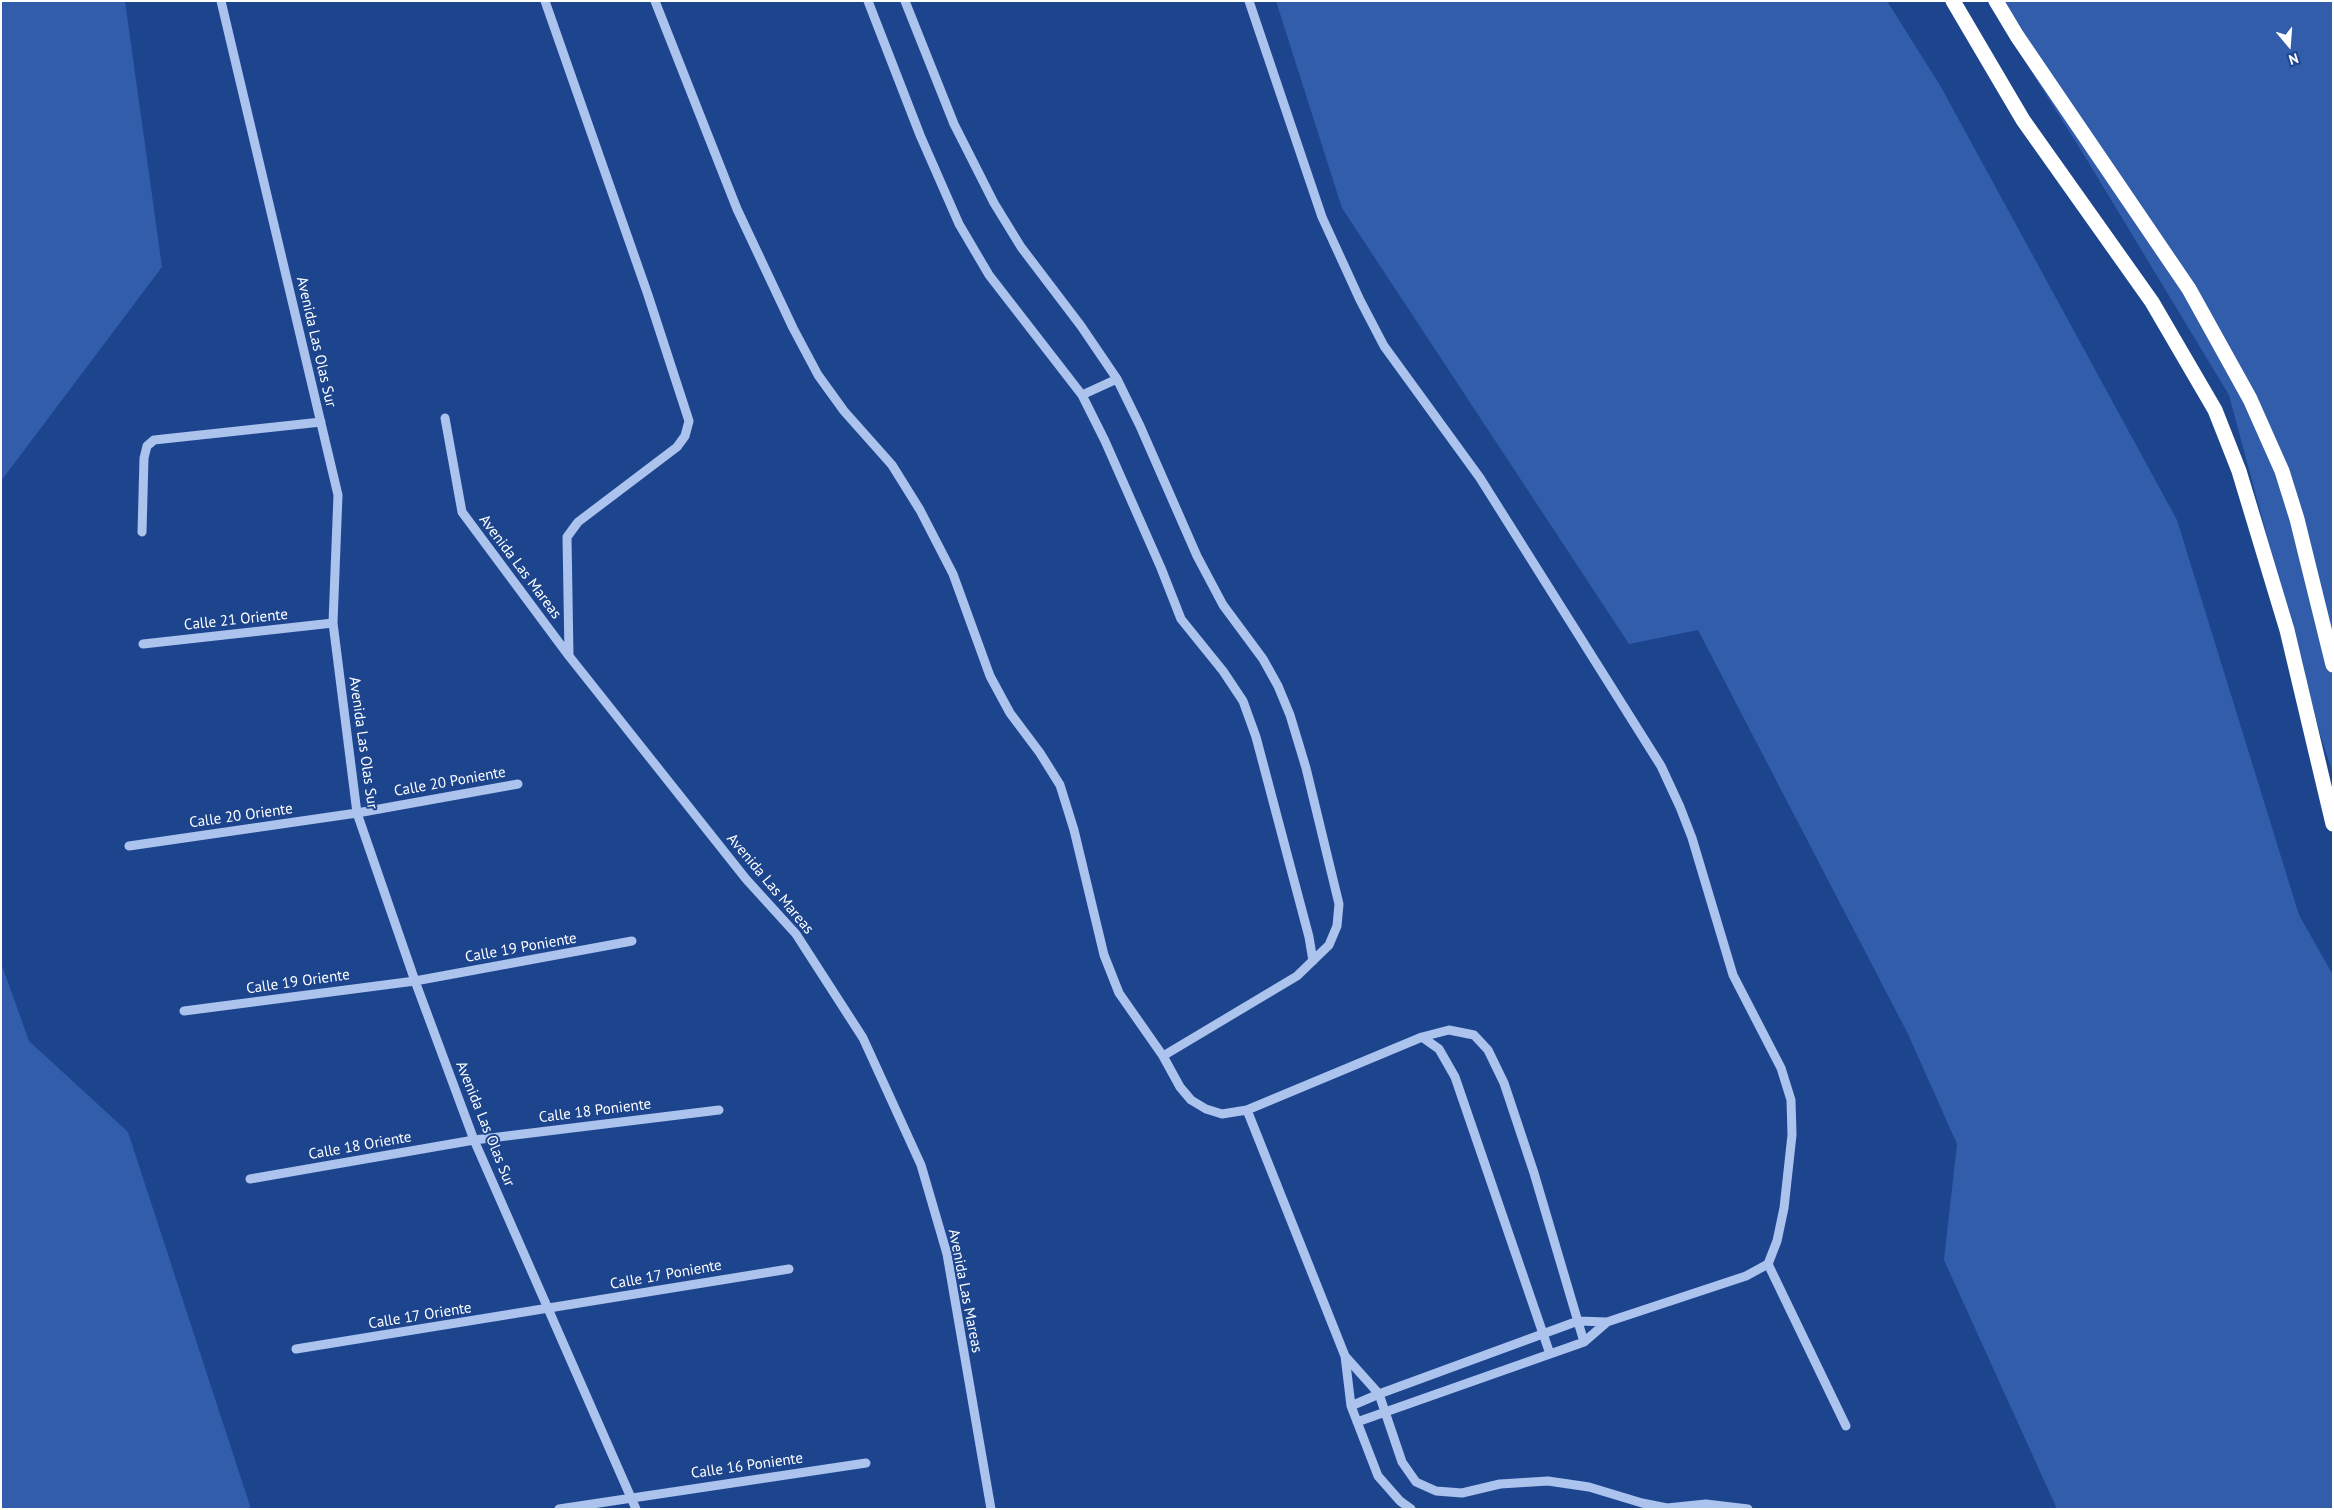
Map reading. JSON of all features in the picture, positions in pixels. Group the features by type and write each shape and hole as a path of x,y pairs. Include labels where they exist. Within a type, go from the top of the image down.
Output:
{"highway":[{"path":"1953,1 2023,120 2152,302 2215,410 2239,471 2287,630 2333,824"},
{"path":"1996,1 2017,36 2189,288 2250,398 2282,471 2298,519 2333,665"}],"street":[{"name":"Avenida Las Olas Sur","path":"221,1 338,495 333,623 357,813 415,981 474,1140 636,1509"},
{"path":"544,1 648,295 689,421 685,436 677,447 578,522 566,537 569,656"},
{"path":"655,1 737,209 793,328 818,375 844,411 892,465 920,510 954,574 990,676 1010,713 1040,753 1060,785 1074,830 1104,955 1119,993 1163,1056 1180,1087 1191,1100 1206,1109 1222,1114 1247,1110 1422,1037 1449,1030 1474,1035 1488,1050 1504,1083 1531,1164 1584,1342"},
{"path":"868,1 920,134 958,224 989,275 1082,395 1121,478 1181,619 1243,701 1256,736 1309,937 1313,961"},
{"path":"905,1 954,124 994,203 1021,247 1081,326 1117,379 1140,426 1197,556 1223,605 1263,659 1278,686 1290,715 1306,768 1338,904 1337,926 1329,944 1297,976 1163,1056"},
{"path":"1249,1 1322,216 1360,300 1384,346 1480,478 1661,766 1692,838 1733,975 1781,1068 1791,1100 1792,1135 1784,1208 1777,1241 1768,1264 1746,1276 1607,1322 1578,1321 1351,1406"},
{"path":"1082,395 1117,379"},
{"name":"Avenida Las Mareas","path":"445,418 462,512 569,656 746,879 796,934 863,1038 921,1165 947,1254 991,1509"},
{"path":"142,532 144,458 147,446 154,440 321,422"},
{"name":"Calle 21 Oriente","path":"143,644 333,623"},
{"name":"Calle 20 Poniente","path":"357,813 518,784"},
{"name":"Calle 20 Oriente","path":"129,846 357,813"},
{"name":"Calle 19 Poniente","path":"415,981 632,941"},
{"name":"Calle 19 Oriente","path":"184,1011 415,981"},
{"path":"1422,1037 1439,1049 1455,1077 1550,1354"},
{"name":"Calle 18 Poniente","path":"474,1140 719,1110"},
{"path":"1247,1110 1345,1356 1351,1406 1378,1476 1400,1501 1411,1509"},
{"name":"Calle 18 Oriente","path":"250,1179 474,1140"},
{"path":"1768,1264 1846,1426"},
{"name":"Calle 17 Poniente","path":"547,1309 789,1269"},
{"name":"Calle 17 Oriente","path":"296,1349 547,1309"},
{"path":"1357,1422 1584,1342 1607,1322"},
{"path":"1345,1356 1379,1394 1387,1411 1402,1462 1416,1482 1436,1491 1462,1493 1500,1484 1548,1481 1589,1486 1642,1503 1667,1508 1706,1504 1748,1509"},
{"name":"Calle 16 Poniente","path":"559,1509 866,1463"}],"shaded area":[{"path":"1,1 125,1 162,267 1,481"},
{"path":"1276,1 1887,1 1941,87 2177,520 2299,915 2333,975 2333,1509 2057,1509 1944,1260 1957,1144 1908,1034 1698,630 1629,644 1342,208"},
{"path":"1987,1 2333,1 2333,774 2320,734 2229,395 2084,155"},
{"path":"1,963 29,1041 128,1132 251,1509 1,1509"}]}
